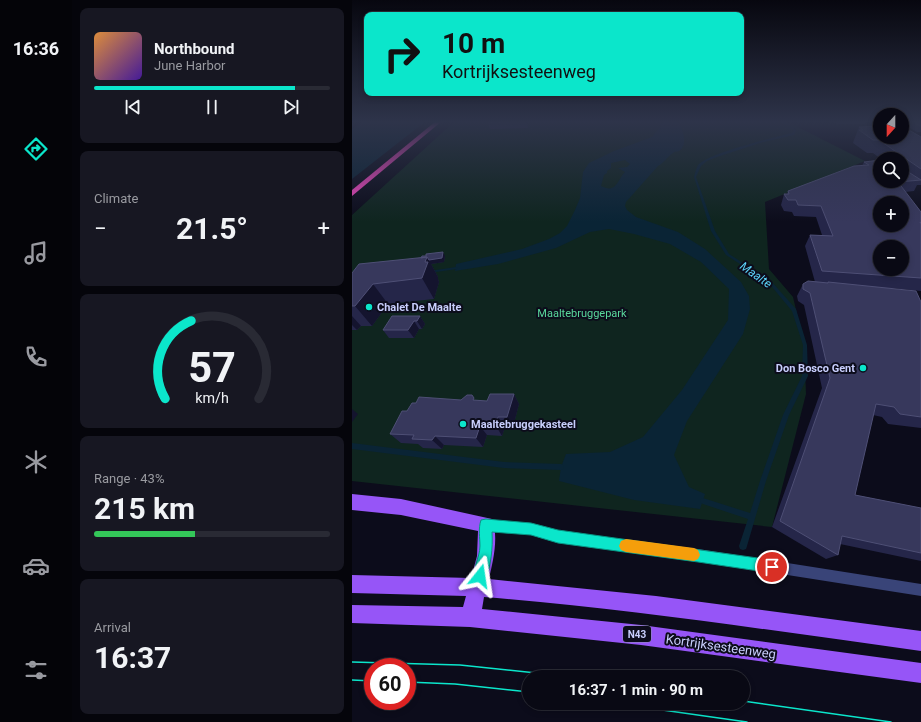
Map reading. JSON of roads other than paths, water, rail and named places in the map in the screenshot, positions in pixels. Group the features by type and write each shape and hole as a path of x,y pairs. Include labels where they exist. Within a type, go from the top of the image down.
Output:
{"highway":[{"path":"352,194 399,155"}],"main road":[{"path":"352,502 401,507 486,525 486,556 470,617"},
{"path":"352,584 478,587 626,602 921,641"},
{"name":"Kortrijksesteenweg","path":"352,614 470,617 641,635 921,673"}],"street":[{"path":"486,525 531,529 558,537 698,555 921,590"}],"water":[{"path":"352,155 383,155 352,179"},
{"path":"606,155 671,155 658,166 626,202 625,206 627,210 636,217 678,232 705,249 741,282 749,296 750,309 743,334 687,421 674,455 689,487 705,494 700,509 634,500 559,481 561,467 566,454 610,452 643,437 682,390 728,320 729,289 701,262 670,244 609,229 590,232 556,248 498,264 455,271 456,264 522,249 549,239 560,233 567,226 580,198 583,172 589,163","holes":["625,160 630,164 627,167 618,168 625,172 614,187 606,188 601,186 604,175 611,168 611,163"]}],"waterway":[{"name":"Maalte","path":"719,155 700,165 695,177 713,231 728,255 769,281 794,310 805,345 805,376 786,415 752,517"},
{"path":"429,272 456,268"},
{"path":"352,446 504,465 561,467"},
{"path":"703,501 752,517"},
{"name":"Maalte","path":"743,546 752,517"}],"tram line":[{"path":"352,662 460,665 522,672"},
{"path":"352,680 364,681"},
{"path":"416,682 455,684 522,691"},
{"path":"750,702 891,722"},
{"path":"662,710 747,722"}],"place":[{"name":"Chalet De Maalte","path":"369,307"},
{"name":"Don Bosco Gent","path":"863,368"},
{"name":"Maaltebruggekasteel","path":"463,424"}],"park label":[{"name":"Maaltebruggepark","path":"582,313"}]}
